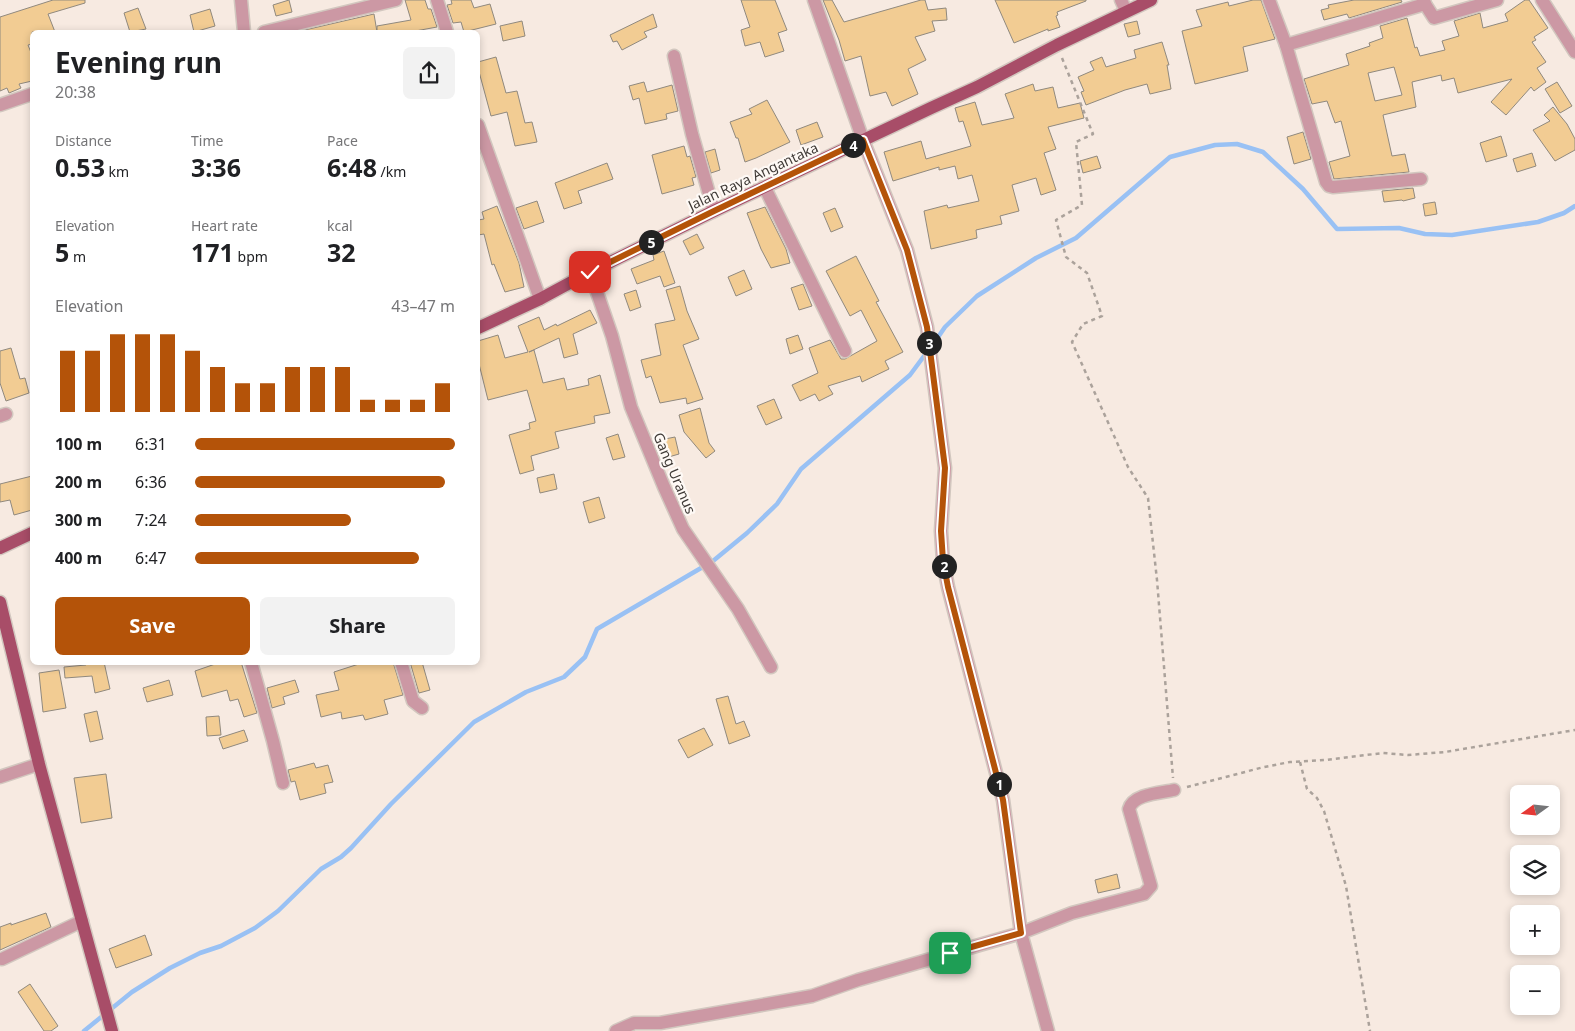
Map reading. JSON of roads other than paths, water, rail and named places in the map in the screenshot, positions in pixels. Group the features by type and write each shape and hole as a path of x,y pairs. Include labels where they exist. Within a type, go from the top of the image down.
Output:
{"main road":[{"name":"Jalan Raya Angantaka","path":"480,327 540,299 590,272 714,211 978,88 1124,6 1151,0"},
{"path":"0,548 30,534"},
{"path":"0,602 39,764 111,1027"}],"street":[{"path":"241,0 244,30"},
{"path":"281,30 307,27 396,0"},
{"path":"437,0 446,30"},
{"path":"814,0 863,140 907,250 927,327 945,468 941,531 943,561 1003,800 1021,933 1048,1031"},
{"path":"1269,0 1286,46 1326,182 1329,186 1421,179"},
{"path":"1286,46 1425,2 1434,18 1497,0"},
{"path":"1542,0 1575,52"},
{"path":"674,56 692,134 714,211"},
{"path":"0,105 30,95"},
{"path":"480,131 540,299"},
{"path":"764,188 845,351"},
{"name":"Gang Uranus","path":"590,272 612,336 631,407 683,529 738,609 770,667"},
{"path":"252,665 271,731 283,783"},
{"path":"402,665 413,700 422,708"},
{"path":"0,777 39,764"},
{"path":"616,1031 634,1023 660,1023 812,996 858,980 1021,933 1072,913 1144,894 1151,886 1129,809 1132,801 1138,798 1174,790"},
{"path":"2,960 82,921"}],"waterway":[{"path":"932,346 945,327 977,296 1036,258 1076,238 1170,157 1215,145 1237,144 1263,152 1303,189 1337,229 1399,228 1425,234 1452,235 1538,222 1564,213 1575,206"},
{"path":"84,1031 132,992 170,968 200,953 221,946 255,928 278,911 321,869 341,857 351,848 391,804 474,722 526,692 564,677 585,657 597,629 713,561 747,533 777,504 801,469 910,375 927,352"}]}
